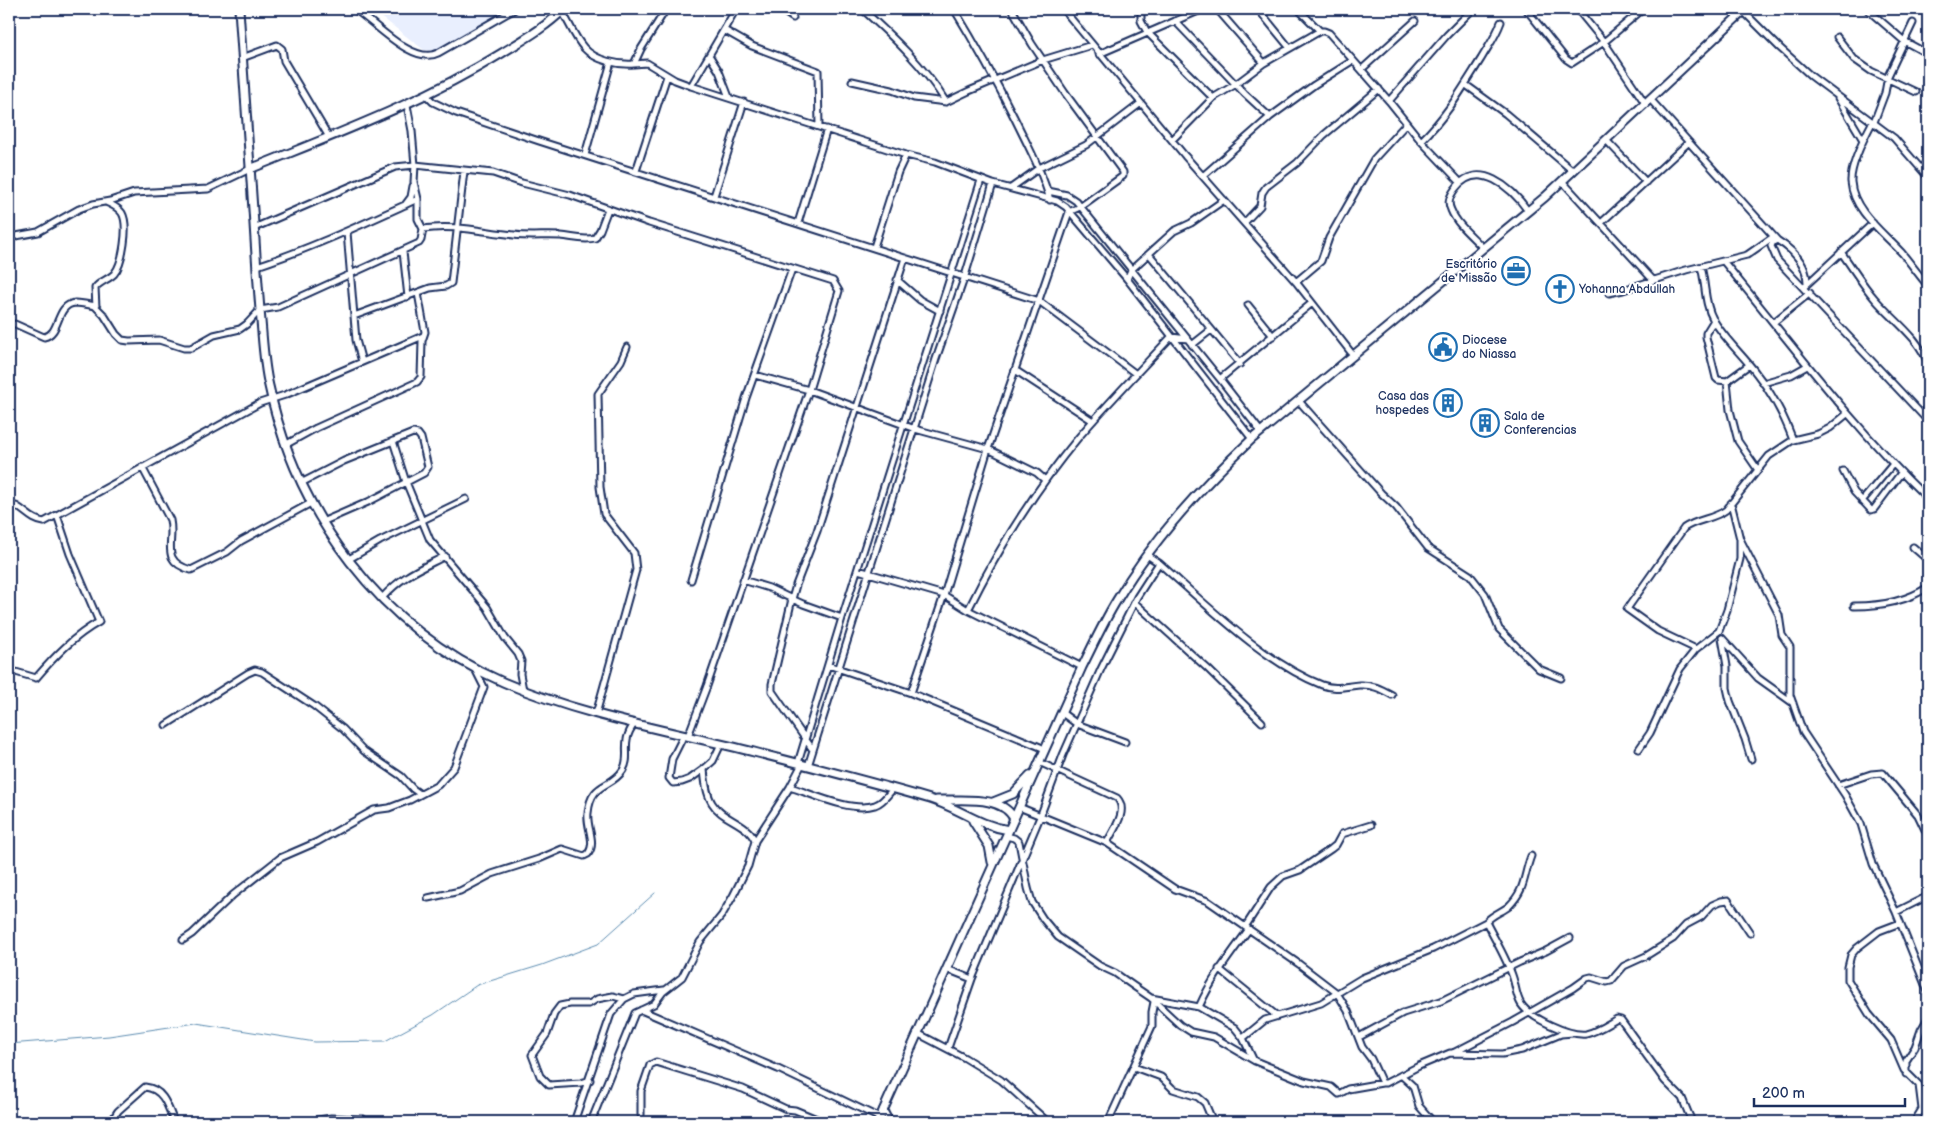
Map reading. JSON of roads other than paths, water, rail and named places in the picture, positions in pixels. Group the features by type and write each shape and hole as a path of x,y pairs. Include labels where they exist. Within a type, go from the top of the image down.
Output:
{"street":[{"path":"239,9 260,310 265,366 272,400 285,445 311,503 332,538 370,586 404,620 446,651 499,680 542,698 596,714 721,744 934,800 992,802 1005,807 1014,819"},
{"path":"354,9 405,48 425,56 432,56 438,53 515,9"},
{"path":"692,86 736,9"},
{"path":"780,9 793,18"},
{"path":"862,9 903,46 936,86 946,102"},
{"path":"954,9 978,46 1039,168 1050,200"},
{"path":"911,693 944,595 988,449 1069,212 1080,207 1123,176 1123,172 1043,60 1012,9"},
{"path":"1063,9 1172,140 1296,282 1353,355"},
{"path":"1140,9 1141,22 1147,32 1213,98"},
{"path":"1100,54 1203,9"},
{"path":"1217,9 1264,63"},
{"path":"1258,9 1289,47"},
{"path":"1298,9 1320,32"},
{"path":"1389,101 1447,35 1473,9"},
{"path":"1526,9 1566,60 1572,63 1604,42 1643,9"},
{"path":"1577,9 1604,42 1647,101 1689,142 1775,238 1799,259 1805,267 1806,285"},
{"path":"1632,9 1636,14"},
{"path":"1867,9 1904,41 1928,54"},
{"path":"9,240 16,236 38,232 79,209 134,193 208,189 408,105 532,35 563,10 584,48 594,55 611,62 647,63 667,76 692,86 906,155 935,162 992,184 1062,204 1127,279 1252,439"},
{"path":"641,1010 778,1069 879,1120 1082,668 1117,600 1147,555 1199,492 1252,439 1528,211 1573,171 1743,10 1811,76 1894,138 1928,177"},
{"path":"634,64 663,14"},
{"path":"1362,69 1416,20"},
{"path":"1175,21 1270,117"},
{"path":"1420,140 1434,129 1466,85 1494,40 1501,22"},
{"path":"1913,22 1888,76 1874,122 1863,140 1851,180 1852,190 1857,202 1873,223 1927,282"},
{"path":"724,30 752,46 818,71 819,126"},
{"path":"1172,140 1213,98 1289,47 1324,31 1329,33 1352,61 1362,69 1406,124 1460,182"},
{"path":"1836,37 1854,59 1870,71 1916,92"},
{"path":"242,58 277,45 282,49 284,62 329,137"},
{"path":"852,81 892,90 914,98 946,102 969,90 1043,60 1092,45"},
{"path":"709,56 719,71 729,97"},
{"path":"1204,176 1270,117 1314,85 1352,61"},
{"path":"585,154 611,62"},
{"path":"636,171 667,76"},
{"path":"1466,85 1506,114 1573,171"},
{"path":"1245,222 1260,206 1262,193 1266,187 1297,163 1324,135 1379,89"},
{"path":"426,95 433,102 456,113 1039,301 1136,374"},
{"path":"1837,95 1863,140"},
{"path":"714,196 744,102"},
{"path":"1011,188 1039,168 1056,161 1097,138 1141,103"},
{"path":"404,206 410,197 414,182 415,165 408,105"},
{"path":"1296,282 1322,261 1329,238 1374,159 1406,124"},
{"path":"798,223 827,129"},
{"path":"1606,140 1646,182"},
{"path":"1602,223 1689,142"},
{"path":"874,247 898,172 906,155"},
{"path":"254,228 396,166 415,165 464,171 482,170 522,183 570,195 833,281 839,291 809,390 707,686 686,736 672,759 669,778 673,783 682,782 704,769 713,761 721,744"},
{"path":"354,316 430,288 451,283 464,171"},
{"path":"1483,248 1451,211 1448,202 1460,182 1469,176 1478,174 1488,176 1500,183 1528,211"},
{"path":"803,765 806,740 842,618 981,180"},
{"path":"1562,181 1653,280"},
{"path":"106,202 116,206 123,217 123,253 115,272 95,288 96,306 122,340 129,342 159,340 184,348 192,348 214,335 240,329 260,310 278,307 403,252 419,243 422,229 418,219 418,199 414,182"},
{"path":"591,1122 629,1023 635,1013 654,1004 667,989 682,977 700,942 726,908 748,866 755,841 813,750 936,358 965,276 992,184"},
{"path":"1048,191 1067,196 1076,201 1220,378 1260,432"},
{"path":"257,266 347,232 418,199"},
{"path":"1127,279 1131,270 1174,231 1190,223 1224,200"},
{"path":"422,229 456,227 516,236 560,236 587,240 595,238 608,209"},
{"path":"1806,285 1873,223"},
{"path":"347,232 356,340 362,362"},
{"path":"1609,293 1747,255 1775,238"},
{"path":"1775,238 1771,246 1773,255 1806,285 1810,293 1928,421"},
{"path":"403,252 408,296"},
{"path":"1841,252 1874,298 1914,340 1924,353 1928,364"},
{"path":"1148,254 1240,364"},
{"path":"813,750 772,691 772,684 792,599 817,531 904,258"},
{"path":"1724,262 1847,414 1901,473 1928,499"},
{"path":"1701,267 1709,310 1714,320 1763,383 1784,418 1793,440"},
{"path":"691,580 746,398 792,269"},
{"path":"897,280 920,300 940,311"},
{"path":"285,445 316,428 417,382 421,377 424,326 418,293"},
{"path":"1774,322 1810,293"},
{"path":"16,324 44,337 49,336 61,313 68,306 75,303 96,306"},
{"path":"1220,378 1240,364 1312,303"},
{"path":"1248,305 1273,336"},
{"path":"1714,320 1706,333 1706,337 1716,378 1727,381 1749,364"},
{"path":"1192,345 1211,330"},
{"path":"9,507 16,506 36,521 44,522 243,411 423,336"},
{"path":"1171,337 1188,339"},
{"path":"968,610 990,566 1045,480 1092,421 1171,337"},
{"path":"596,714 636,570 632,549 604,514 600,487 598,394 621,361 627,347"},
{"path":"926,357 936,358"},
{"path":"1763,383 1791,375 1807,366"},
{"path":"1015,370 1092,421"},
{"path":"755,375 809,390 915,429 988,449 1037,473 1045,480"},
{"path":"1727,381 1730,410 1738,441 1758,470"},
{"path":"1298,400 1381,493 1396,507 1428,548 1470,576 1485,594 1499,629 1539,669 1561,678"},
{"path":"1696,649 1658,631 1627,609 1684,528 1692,522 1720,514 1769,456 1793,440 1818,434 1830,428 1847,414"},
{"path":"301,483 344,461 413,433 418,434 421,438 428,467 427,470 368,502 322,522"},
{"path":"393,441 406,482 430,540 487,607 518,654 522,661 520,674 523,690"},
{"path":"1862,501 1893,464"},
{"path":"142,467 170,520 172,527 170,550 173,561 181,567 191,570 227,552 241,541 311,503"},
{"path":"1843,471 1854,492 1869,510 1873,510 1901,473"},
{"path":"349,559 466,498"},
{"path":"1731,503 1740,539 1779,615 1782,635 1790,647 1790,695 1803,732 1838,784 1861,824 1873,864 1896,912 1928,992"},
{"path":"9,670 36,678 80,633 99,622 70,554 57,515"},
{"path":"1639,748 1650,733 1680,669 1696,649 1719,631 1739,568 1740,539"},
{"path":"1913,547 1928,560"},
{"path":"1147,555 1274,659 1324,686 1340,688 1361,685 1378,687 1392,695"},
{"path":"382,598 395,584 410,574 445,556"},
{"path":"948,1048 972,979 1040,817 1063,755 1134,602 1159,563"},
{"path":"858,570 944,595 968,610 1082,668"},
{"path":"743,580 769,588 803,604 842,618"},
{"path":"1854,606 1886,604 1908,597 1928,587"},
{"path":"1134,602 1208,669 1262,722"},
{"path":"1719,631 1727,666 1726,676 1730,701 1751,759"},
{"path":"1722,638 1758,678 1794,704"},
{"path":"828,665 911,693 1045,749"},
{"path":"183,940 192,934 233,895 280,858 317,842 374,810 389,808 410,800 438,785 447,776 456,760 484,687 474,666"},
{"path":"166,725 248,673 254,670 262,672 314,706 343,729 364,751 401,776 420,794"},
{"path":"1062,713 1077,724 1125,742"},
{"path":"428,898 460,891 492,874 539,859 562,849 584,856 588,854 593,844 587,815 590,803 597,789 622,771 625,764 626,739 628,732 635,723"},
{"path":"1038,765 1058,769 1117,798 1121,802 1123,812 1107,843"},
{"path":"992,802 1013,794 1038,765"},
{"path":"704,769 708,792 713,804 718,810 752,833 755,841"},
{"path":"1838,784 1872,774 1883,773 1918,816 1928,836"},
{"path":"790,786 839,803 862,806 875,805 892,790"},
{"path":"934,800 1007,833 1019,842 1032,902 1058,937 1100,966 1115,973 1191,1032 1214,1037 1255,1061 1304,1082 1331,1087 1339,1094 1348,1089 1368,1087 1382,1082 1386,1083 1419,1066 1453,1053 1529,1013 1587,978 1591,977 1607,982 1610,981 1624,966 1646,956 1673,939 1686,925 1701,917 1712,905 1721,900 1728,900 1750,933"},
{"path":"1019,806 1040,817 1107,843 1175,889 1208,901 1299,964 1337,993 1348,1011 1358,1037 1382,1082"},
{"path":"970,817 983,834 989,846 992,853 992,865"},
{"path":"1199,1007 1208,986 1247,928 1265,894 1280,878 1300,870 1330,850 1336,845 1342,834 1371,825"},
{"path":"1243,1038 1260,1023 1321,1003 1362,978 1433,949 1486,922 1506,908 1519,894 1531,856"},
{"path":"1896,912 1928,896"},
{"path":"1486,922 1508,968 1522,1006 1529,1013 1558,1028 1573,1033"},
{"path":"1900,923 1879,931 1857,948 1851,955 1848,974 1851,988 1872,1019 1891,1040 1906,1074 1919,1085 1922,1110"},
{"path":"1358,1037 1404,1013 1441,1002 1508,968 1546,952 1570,938"},
{"path":"947,969 972,979"},
{"path":"1219,969 1277,1016"},
{"path":"574,1122 590,1080 611,1014 624,998 634,994 667,989"},
{"path":"590,1080 581,1083 549,1085 540,1076 532,1054 547,1034 554,1014 560,1006 589,1004 597,999 613,996 624,998"},
{"path":"1152,1000 1199,1007 1234,1028 1243,1038 1255,1061"},
{"path":"1108,1122 1152,1026 1152,1000"},
{"path":"1906,1074 1906,1061 1915,1047 1928,1018"},
{"path":"1453,1053 1502,1054 1522,1050 1561,1034 1587,1034 1617,1019 1621,1020 1665,1081 1682,1098 1692,1122"},
{"path":"917,1032 948,1048 1000,1080 1048,1122"},
{"path":"641,1116 641,1091 650,1065 656,1062 743,1089 824,1122"},
{"path":"1134,1067 1160,1078 1173,1089 1198,1097 1205,1103 1213,1122"},
{"path":"1401,1075 1413,1086 1419,1106 1433,1122"},
{"path":"111,1122 118,1111 145,1087 152,1088 167,1101 174,1122"},
{"path":"1914,1122 1928,1105"},
{"path":"884,1109 890,1122"},
{"path":"1036,1112 1038,1122"},
{"path":"306,1122 331,1118 363,1120 366,1122"}],"waterway":[{"path":"9,1044 109,1036 196,1023 315,1042 385,1041 433,1015 477,985 542,965 598,944 655,893"}],"place":[{"name":"Escritório de Missão","path":"1516,271"},
{"name":"Yohanna Abdullah","path":"1560,289"},
{"name":"Diocese do Niassa","path":"1443,347"},
{"name":"Casa das hospedes","path":"1448,403"},
{"name":"Sala de Conferencias","path":"1485,423"}]}
